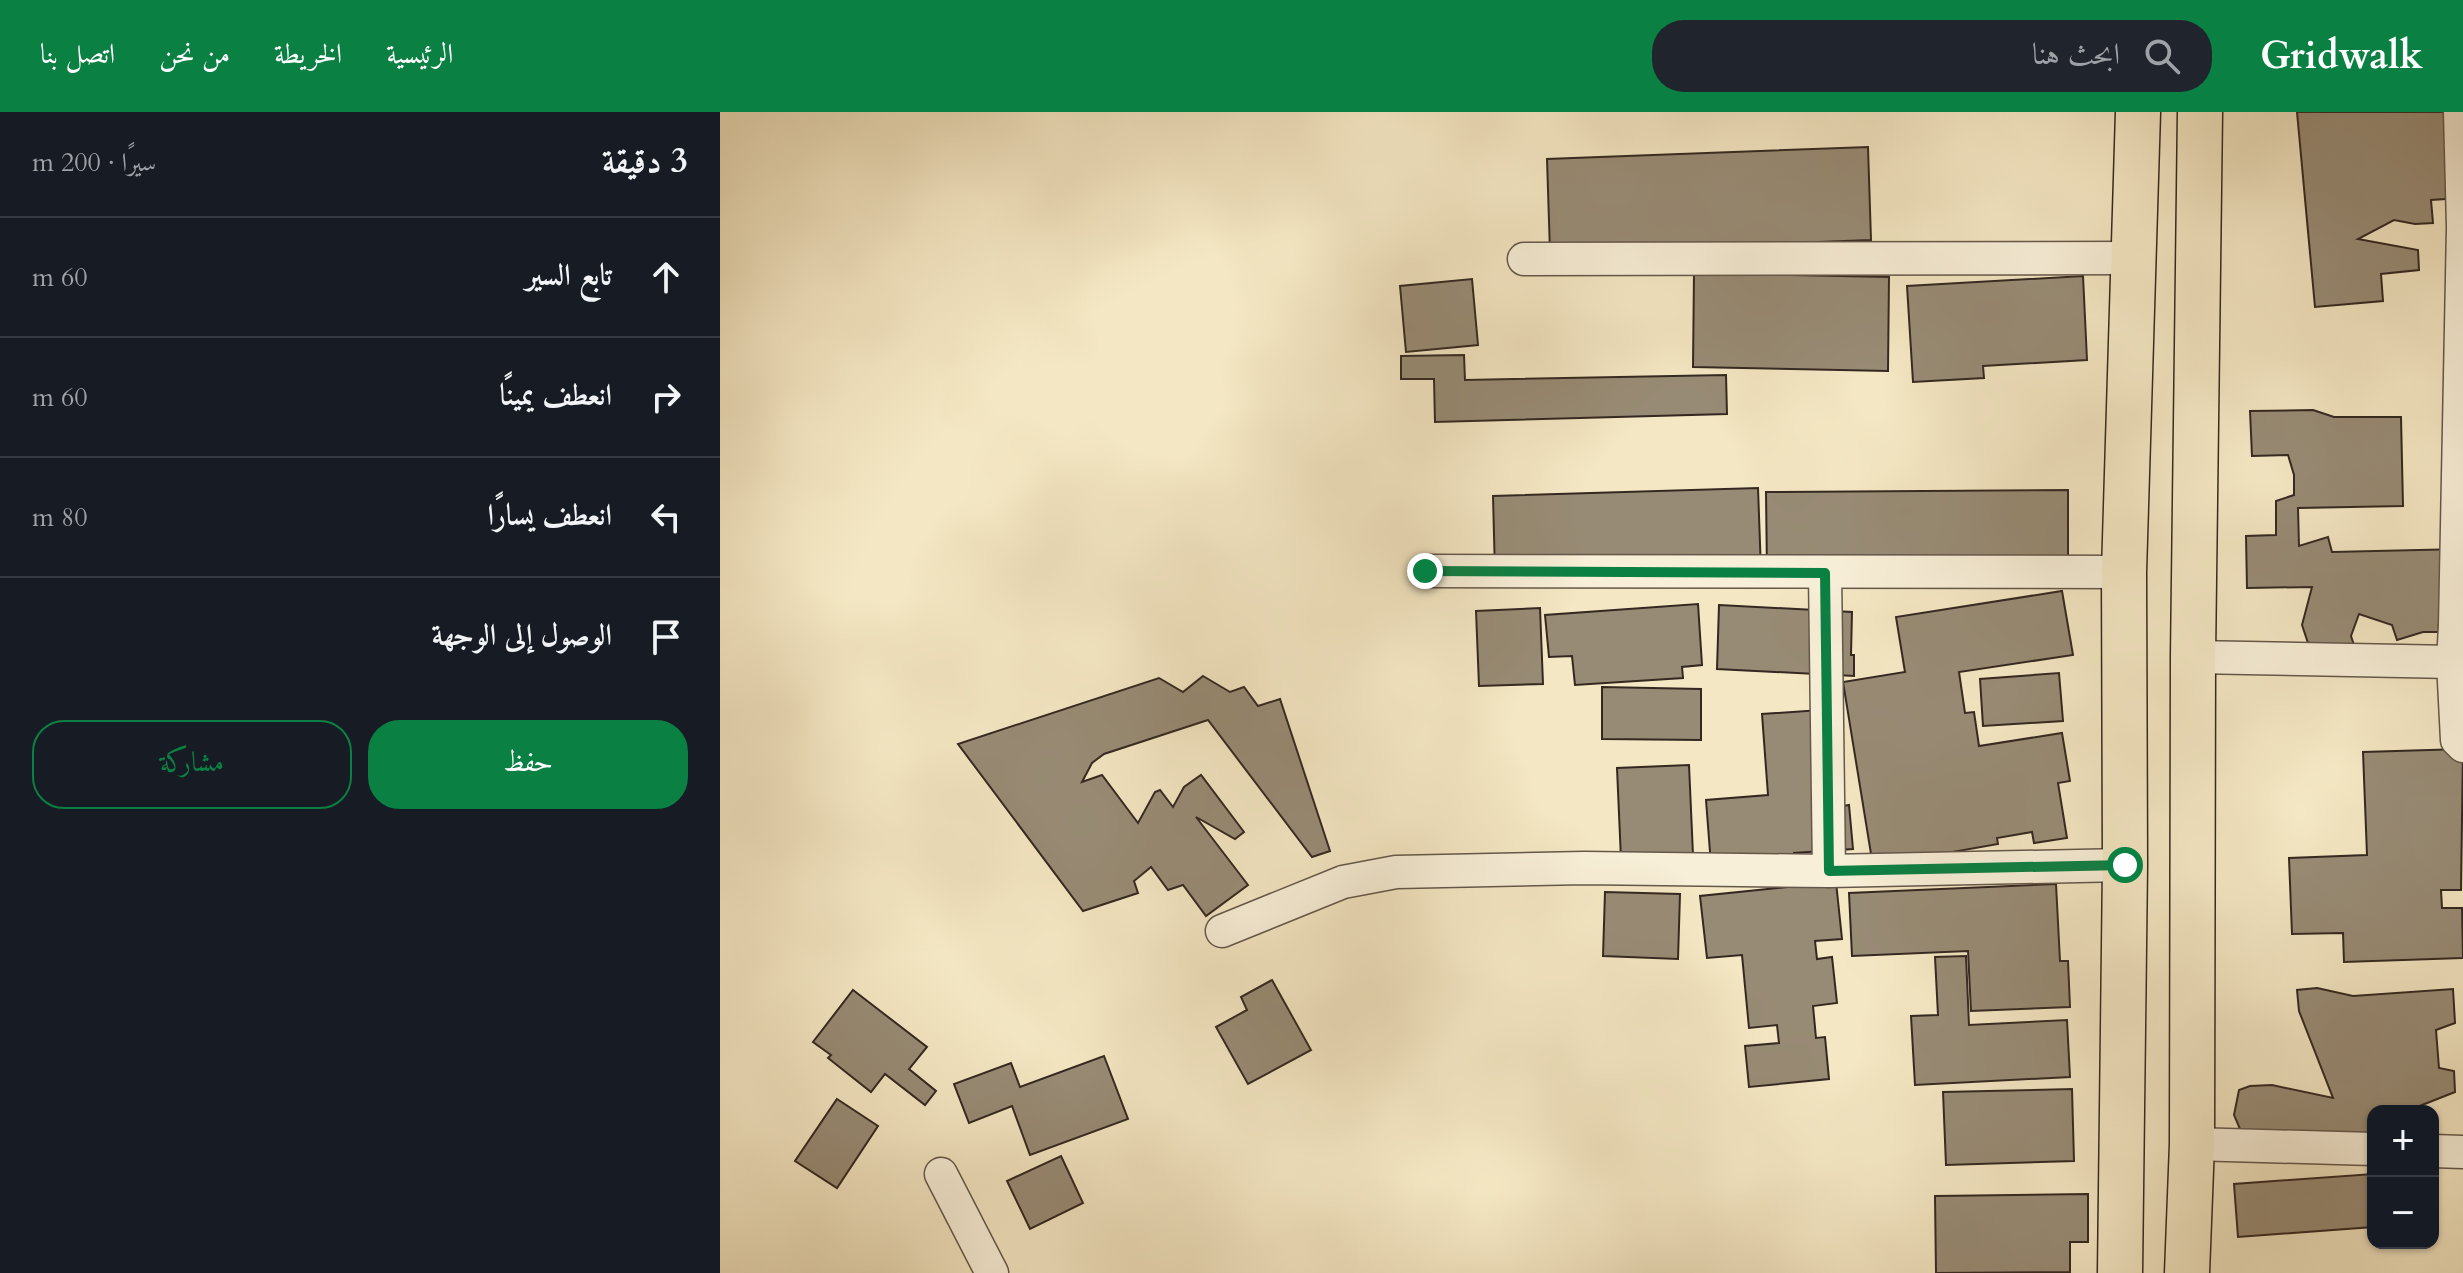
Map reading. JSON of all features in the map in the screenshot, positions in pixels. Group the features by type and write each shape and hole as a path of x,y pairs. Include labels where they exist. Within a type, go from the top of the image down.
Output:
{"highway":[{"path":"2120,1273 2125,865 2124,572 2138,112"},
{"path":"2187,1273 2192,1144 2193,657 2200,112"}],"street":[{"path":"2460,112 2463,227 2459,626 2453,662 2457,740 2463,746"},
{"path":"1524,259 2135,258"},
{"path":"1425,571 2124,572"},
{"path":"1825,573 1829,871"},
{"path":"2193,657 2453,662"},
{"path":"1222,931 1343,882 1396,872 1584,868 1829,871 2125,865"},
{"path":"2192,1144 2367,1149"},
{"path":"2439,1151 2463,1152"},
{"path":"941,1174 992,1273"}],"building":[{"path":"2297,112 2463,112 2461,198 2431,200 2433,223 2394,220 2358,239 2418,250 2419,270 2381,274 2383,301 2315,307"},
{"path":"1868,147 1871,240 1550,252 1547,159"},
{"path":"1694,273 1889,277 1888,371 1693,367"},
{"path":"2083,276 2087,360 1983,366 1984,378 1913,382 1907,286"},
{"path":"1472,279 1478,345 1406,352 1400,286"},
{"path":"1464,355 1465,380 1726,375 1727,414 1435,422 1434,379 1401,379 1401,356"},
{"path":"2313,410 2334,417 2401,417 2403,506 2298,508 2299,546 2328,537 2332,552 2463,549 2444,632 2423,632 2397,640 2392,625 2359,614 2351,636 2354,645 2309,646 2302,625 2312,587 2247,588 2246,536 2276,535 2276,501 2294,495 2294,475 2288,455 2252,456 2250,411"},
{"path":"1758,488 1761,571 1495,573 1493,496"},
{"path":"2068,490 2068,558 1767,573 1766,492"},
{"path":"2062,591 2073,655 1959,672 1965,713 1974,712 1979,746 2062,733 2070,781 2058,783 2067,838 2034,843 2032,832 1997,838 1998,844 1873,866 1843,682 1905,672 1896,617"},
{"path":"1698,604 1702,665 1682,667 1683,678 1575,685 1572,656 1549,657 1545,615"},
{"path":"1719,605 1852,612 1854,676 1717,669"},
{"path":"1540,608 1543,684 1479,686 1476,611"},
{"path":"2059,673 2063,721 1983,726 1980,679"},
{"path":"1203,676 1230,692 1244,687 1258,706 1280,699 1330,851 1312,857 1208,720 1104,754 1092,763 1082,782 1102,775 1138,823 1155,792 1160,790 1173,807 1184,787 1201,775 1244,832 1235,839 1196,817 1248,885 1206,916 1183,885 1168,890 1151,867 1134,881 1138,893 1083,911 958,744 1159,678 1183,692"},
{"path":"1602,687 1701,689 1701,740 1602,739"},
{"path":"1835,709 1843,806 1849,805 1853,849 1794,853 1794,858 1711,865 1706,800 1768,795 1762,714"},
{"path":"2463,749 2461,890 2441,890 2442,908 2462,908 2463,958 2344,962 2343,933 2292,934 2289,858 2367,855 2363,752"},
{"path":"1689,765 1693,855 1621,859 1617,768"},
{"path":"1836,882 1842,939 1815,941 1817,959 1832,957 1837,1003 1813,1006 1816,1038 1825,1037 1829,1079 1749,1087 1745,1046 1779,1043 1777,1025 1749,1028 1742,955 1707,958 1700,896"},
{"path":"2056,884 2060,961 2068,961 2070,1007 1971,1011 1968,951 1852,956 1849,893"},
{"path":"1605,892 1680,894 1678,959 1603,956"},
{"path":"1966,956 1969,1025 2067,1020 2070,1077 1915,1085 1911,1016 1938,1015 1935,957"},
{"path":"1272,980 1311,1050 1248,1084 1216,1027 1247,1010 1241,997"},
{"path":"2317,988 2353,996 2453,989 2455,1023 2436,1030 2439,1068 2454,1071 2455,1092 2422,1105 2367,1105 2367,1155 2243,1136 2234,1115 2239,1090 2272,1085 2333,1098 2299,1011 2297,990"},
{"path":"853,990 927,1047 909,1069 936,1091 925,1105 885,1074 871,1092 813,1042"},
{"path":"1104,1056 1128,1119 1030,1155 1012,1106 969,1123 954,1084 1011,1063 1020,1087"},
{"path":"2072,1089 2074,1161 1946,1165 1943,1092"},
{"path":"837,1099 878,1126 837,1188 795,1161"},
{"path":"1061,1156 1083,1203 1030,1229 1007,1181"},
{"path":"2367,1174 2367,1227 2238,1237 2234,1184"},
{"path":"2088,1194 2088,1242 2070,1242 2070,1272 1936,1273 1935,1196"}],"route":[{"path":"1425,571 1825,573 1829,871 2125,865"}]}
